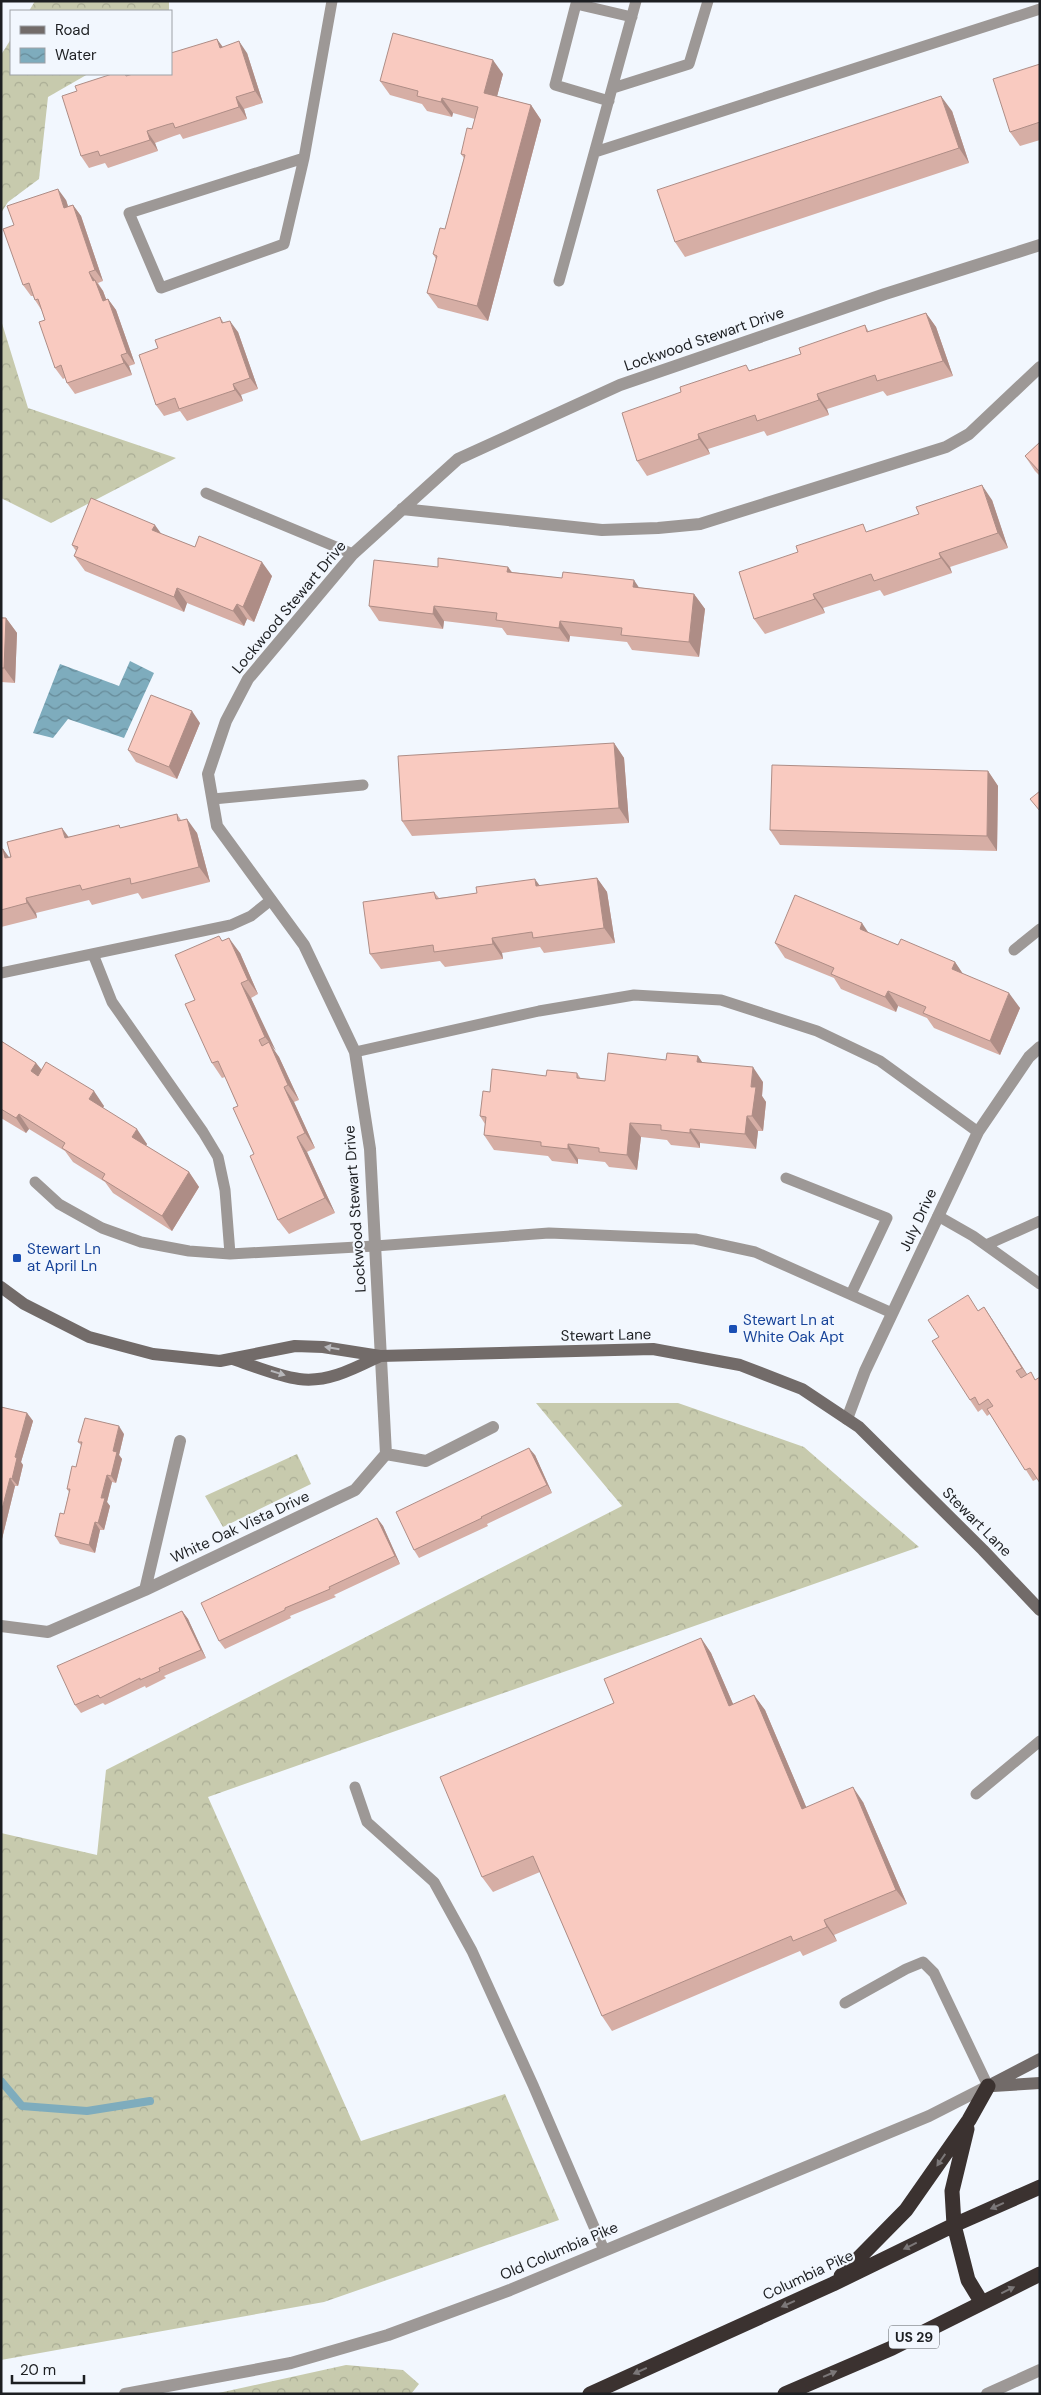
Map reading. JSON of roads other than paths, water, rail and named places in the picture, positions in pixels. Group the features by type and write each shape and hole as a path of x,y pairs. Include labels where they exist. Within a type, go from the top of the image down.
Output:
{"highway":[{"path":"833,2284 906,2210 969,2120 988,2086"},
{"path":"969,2120 952,2191 954,2225 968,2280 982,2303"},
{"name":"Columbia Pike","path":"590,2394 833,2284 954,2225 1040,2186"},
{"name":"US 29","path":"785,2394 892,2348 1040,2274"}],"street":[{"name":"Lockwood Stewart Drive","path":"380,1356 370,1149 355,1052 304,945 217,826 208,774 226,721 248,679 354,554 458,459 620,385 885,294 1040,244"},
{"path":"402,509 602,530 700,524 946,447 968,434 1040,367"},
{"name":"July Drive","path":"846,1419 865,1371 978,1132 1029,1058 1040,1047"},
{"name":"Stewart Lane","path":"1,1286 24,1304 88,1337 153,1354 220,1361 295,1346 322,1347 380,1356 653,1350 740,1365 802,1389 873,1440 1040,1610"},
{"path":"380,1356 386,1454 426,1461 493,1427"},
{"name":"Stewart Lane","path":"231,1359 300,1380 323,1378 347,1372 380,1356"},
{"path":"145,1590 180,1441"},
{"name":"White Oak Vista Drive","path":"1,1626 48,1632 145,1590 355,1490 386,1454"},
{"name":"Old Columbia Pike","path":"125,2394 291,2363 388,2336 510,2290 930,2116 1040,2059"},
{"name":"Old Columbia Pike","path":"988,2086 1040,2083"},
{"path":"987,2394 1040,2370"}],"lane":[{"path":"304,158 129,213 161,288 284,244 304,158 332,1"},
{"path":"559,281 636,1"},
{"path":"613,88 689,64 708,1"},
{"path":"609,101 555,85 576,4 632,17"},
{"path":"595,152 1040,9"},
{"path":"206,493 354,554"},
{"path":"213,799 362,785"},
{"path":"1,973 231,925 251,916 271,900"},
{"path":"1014,950 1040,929"},
{"path":"93,954 112,1002 203,1132 218,1158 225,1190 230,1254"},
{"path":"355,1052 539,1011 634,995 721,1000 817,1031 880,1061 978,1132"},
{"path":"786,1178 887,1218 851,1294"},
{"path":"34,1182 60,1204 102,1228 151,1244 189,1251 230,1254 375,1246 548,1232 695,1239 755,1252 892,1313"},
{"path":"938,1216 986,1245 1040,1284"},
{"path":"986,1245 1040,1221"},
{"path":"976,1794 1040,1741"},
{"path":"355,1787 367,1822 434,1882 472,1951 534,2085 604,2250"},
{"path":"845,2003 906,1969 923,1962 934,1973 988,2086"}],"water":[{"path":"130,661 154,673 124,738 68,719 53,738 33,733 60,664 119,686"}],"waterway":[{"path":"1,2081 22,2106 87,2111 150,2101"}],"place":[{"name":"Stewart Ln at April Ln","path":"17,1258"},
{"name":"Stewart Ln at White Oak Apt","path":"733,1329"}]}
